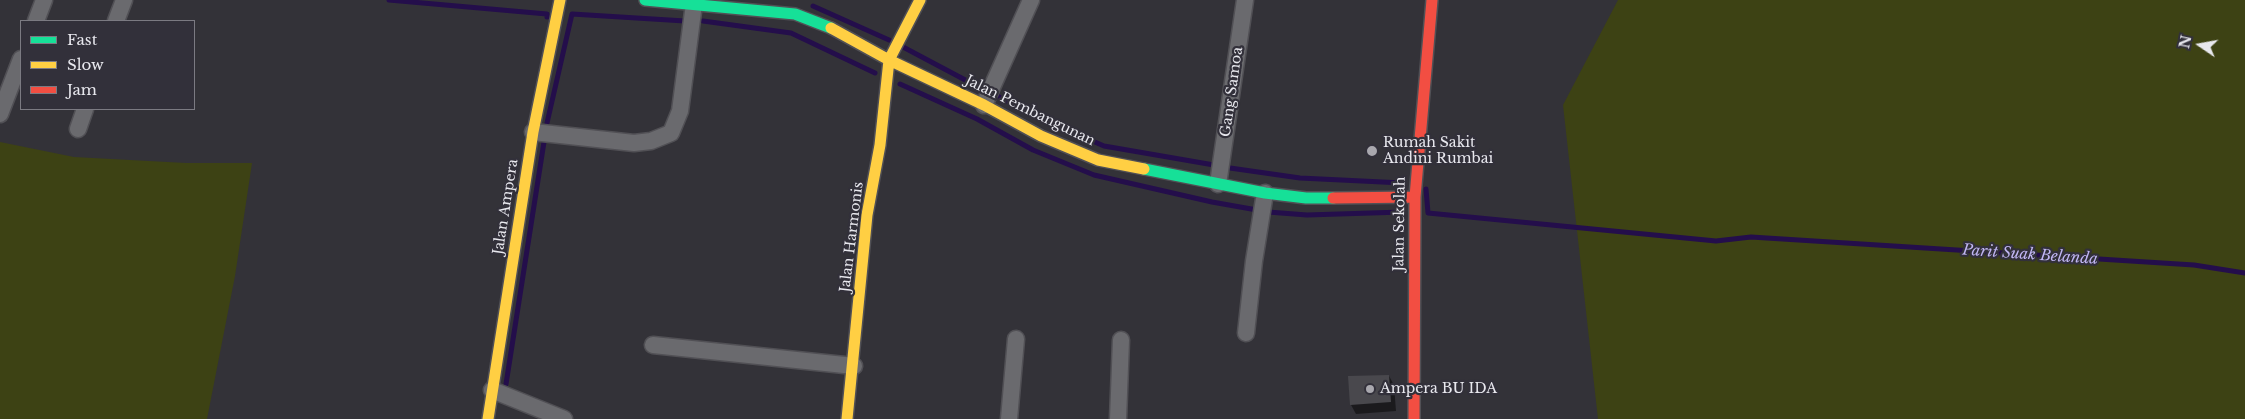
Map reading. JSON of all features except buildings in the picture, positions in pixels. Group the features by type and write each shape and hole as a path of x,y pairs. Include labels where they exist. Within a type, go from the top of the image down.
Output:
{"street":[{"path":"36,20 44,0"},
{"path":"116,20 124,0"},
{"name":"Jalan Ampera","path":"488,419 533,132 560,0"},
{"name":"Jalan Pembangunan","path":"645,0 694,4 799,7 889,60 984,105 1041,136 1098,160 1266,193 1306,198 1415,196"},
{"path":"889,60 920,0"},
{"path":"984,105 1031,0"},
{"name":"Gang Samoa","path":"1218,184 1245,0"},
{"name":"Jalan Sekolah","path":"1414,419 1415,196 1432,0"},
{"path":"533,132 634,142 651,141 670,133 680,112 694,4"},
{"name":"Jalan Harmonis","path":"847,419 854,366 867,215 880,145 889,60"},
{"path":"0,114 20,62"},
{"path":"78,129 85,110"},
{"path":"1246,333 1254,261 1266,193"},
{"path":"1008,419 1016,339"},
{"path":"1118,419 1121,340"},
{"path":"653,345 854,366"},
{"path":"492,390 564,419"}],"green space":[{"path":"1618,0 2245,0 2245,419 1598,419 1563,105"},
{"path":"0,142 74,157 186,163 252,163 235,276 207,419 0,419"}],"waterway":[{"path":"389,0 547,14 547,17"},
{"path":"813,6 889,40"},
{"path":"547,123 572,14 685,21"},
{"path":"703,21 791,33 875,73"},
{"path":"903,47 986,91"},
{"path":"900,84 977,119 1033,150 1094,175 1212,202 1257,210"},
{"path":"993,94 1049,122 1104,146 1214,165"},
{"path":"506,384 544,142"},
{"path":"1230,168 1300,178 1403,183"},
{"name":"Parit Suak Belanda","path":"1426,189 1428,213 1716,241 1751,237 2194,265 2245,273"},
{"path":"1268,212 1307,215 1403,212"}],"traffic: fast":[{"path":"645,0 795,14 831,28"},
{"path":"1144,169 1265,193 1306,198 1333,198"}],"traffic: slow":[{"path":"488,419 533,132 560,0"},
{"path":"847,419 867,215 880,145 889,60 920,0"},
{"path":"831,28 889,60 984,105 1041,136 1098,160 1144,169"}],"traffic: jam":[{"path":"1414,419 1415,197 1432,0"},
{"path":"1333,198 1415,197"}],"place":[{"name":"Rumah Sakit Andini Rumbai","path":"1372,151"},
{"name":"Ampera BU IDA","path":"1370,389"}]}
